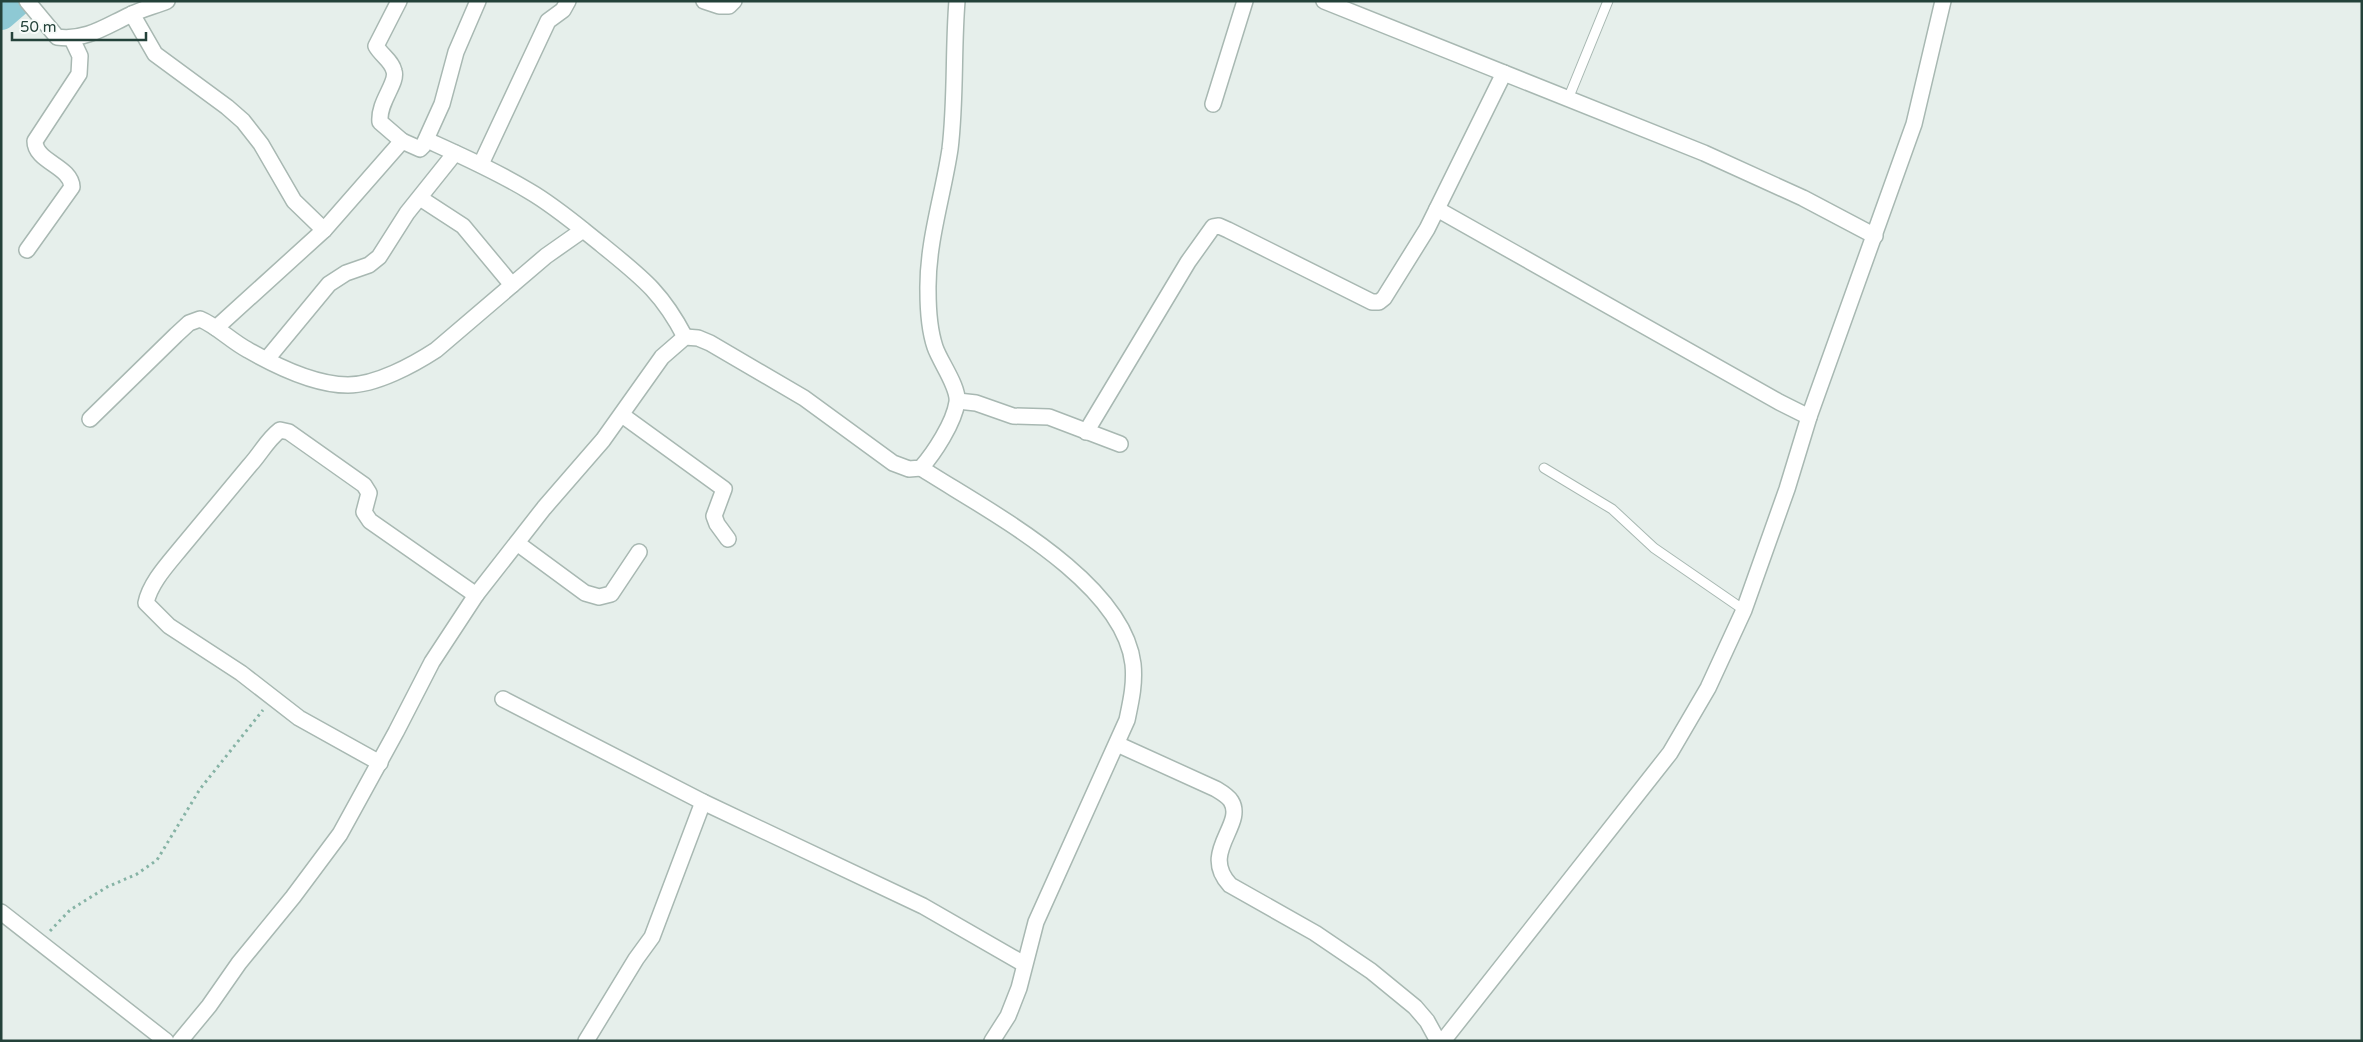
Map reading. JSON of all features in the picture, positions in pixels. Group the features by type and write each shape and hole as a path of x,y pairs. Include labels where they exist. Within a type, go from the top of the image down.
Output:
{"street":[{"path":"27,1 80,56 79,74 37,135 35,146 41,154 69,177 72,186 27,250"},
{"path":"64,38 86,37 132,14 167,1"},
{"path":"399,1 376,46 380,55 394,69 395,76 379,112 380,122 402,141 420,149 427,140 442,104 456,52 478,1"},
{"path":"481,164 548,21 563,10 568,1"},
{"path":"704,1 719,6 729,6 734,1"},
{"path":"921,468 932,455 958,401 935,347 929,315 928,292 928,266 952,131 956,1"},
{"path":"1213,104 1245,1"},
{"path":"1324,1 1704,153 1803,198 1875,236"},
{"path":"1443,1041 1670,753 1708,688 1744,610 1787,489 1809,417 1914,124 1943,1"},
{"path":"132,14 155,54 227,107 242,121 261,144 294,201 324,230"},
{"path":"1086,432 1188,262 1213,227 1219,226 1228,230 1372,302 1379,302 1384,298 1437,209 1504,73"},
{"path":"427,140 481,164 545,201 583,230 647,281 669,307 685,337"},
{"path":"216,328 324,230 402,141"},
{"path":"268,359 329,284 346,273 369,265 379,257 407,213 455,153"},
{"path":"420,198 463,226 512,284"},
{"path":"1437,209 1779,402 1809,417"},
{"path":"90,419 189,323 200,319 216,328 231,340 268,359 333,384 350,385 368,381 416,362 436,350 512,284 583,230"},
{"path":"180,1041 209,1006 239,963 325,856 340,834 380,763 432,662 476,595 622,415 662,357 685,337 698,338 710,343 783,384 893,463 909,469 921,468 1062,559 1107,605 1121,625 1133,662 1134,689 1127,720 1036,922 1008,1016 992,1041"},
{"path":"958,401 976,403 1020,417 1050,417 1120,444"},
{"path":"622,415 724,489 714,516 717,524 728,539"},
{"path":"380,763 298,718 241,673 169,626 146,603 147,595 164,569 251,464 270,437 280,430 290,432 359,480 369,493 364,512 370,521 476,595"},
{"path":"517,543 585,593 599,597 612,594 639,552"},
{"path":"503,699 703,802 923,906 1024,964"},
{"path":"1117,744 1216,789 1230,799 1233,805 1233,816 1218,859 1222,877 1230,885 1314,933 1371,971 1415,1007 1428,1021 1438,1041"},
{"path":"586,1041 660,922 703,802"},
{"path":"1,912 166,1041"}],"lane":[{"path":"1568,99 1608,1"},
{"path":"1544,468 1612,509 1654,548 1744,610"}],"path":[{"path":"39,942 70,910 106,887 138,874 157,860 200,790 272,697"}],"waterway":[{"path":"1,14 16,1"}]}
